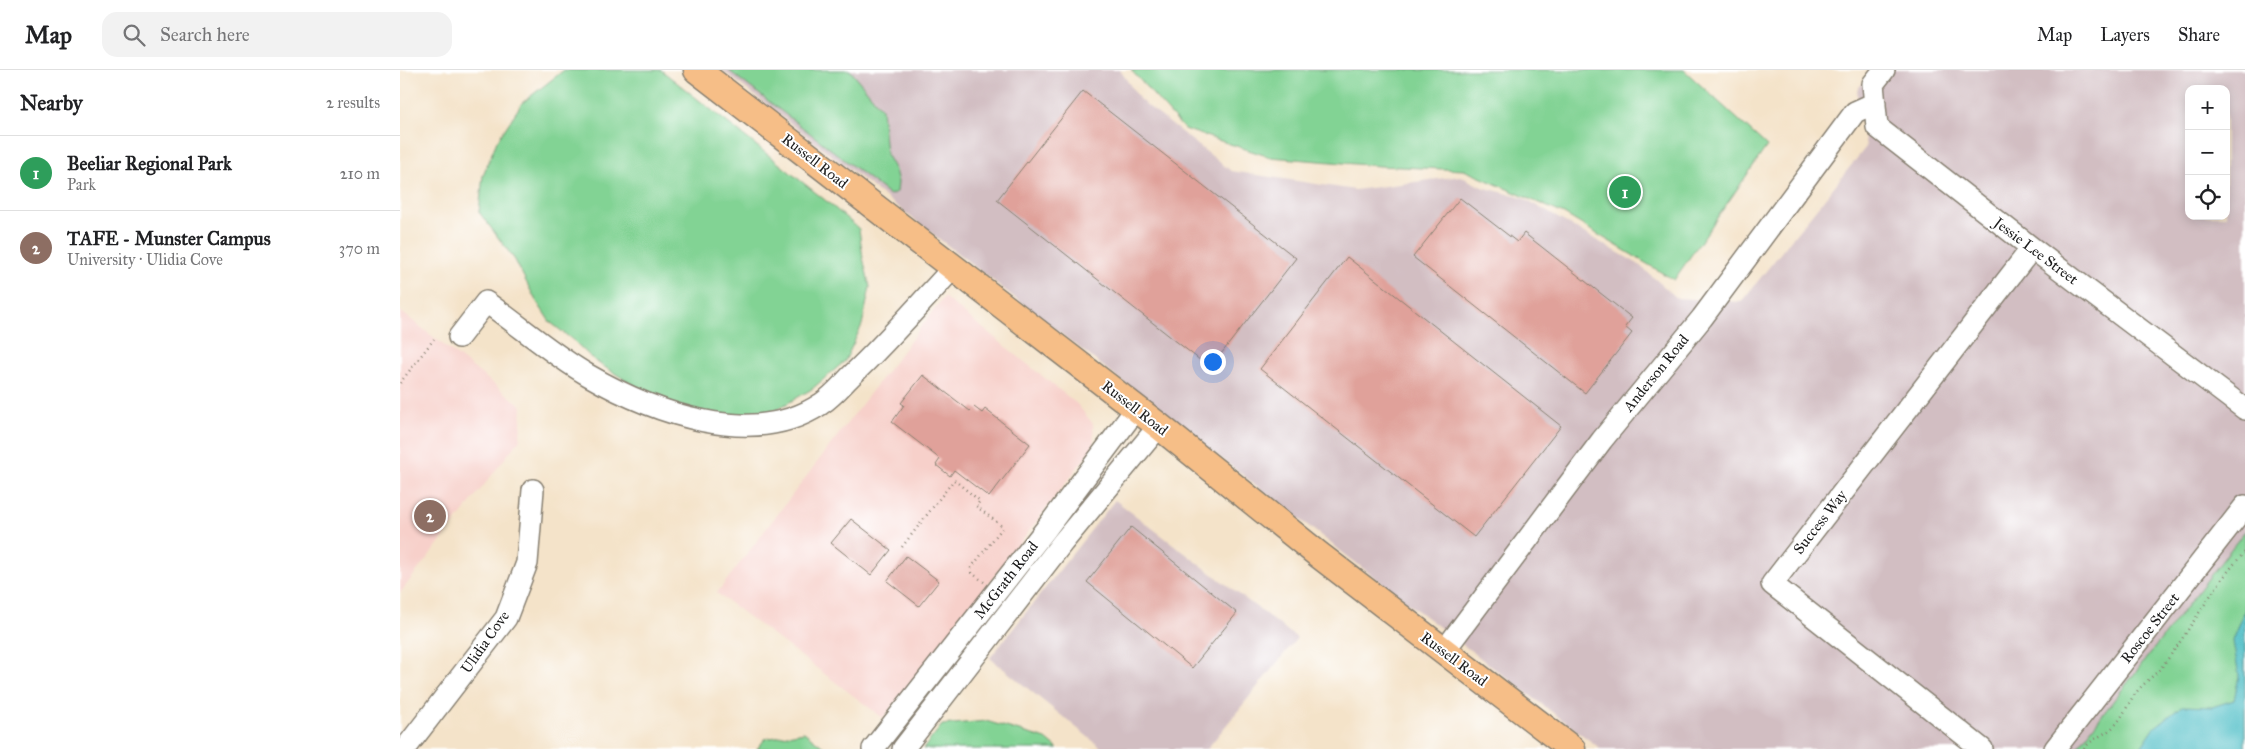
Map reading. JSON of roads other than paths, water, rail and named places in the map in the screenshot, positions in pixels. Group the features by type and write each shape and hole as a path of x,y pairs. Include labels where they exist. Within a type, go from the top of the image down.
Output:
{"main road":[{"name":"Russell Road","path":"697,70 1159,426 1320,555 1572,749"}],"street":[{"name":"Jessie Lee Street","path":"1884,70 1873,84 1877,127 2032,248 2245,409"},
{"name":"Anderson Road","path":"1444,651 1602,440 1702,318 1855,112 1875,103"},
{"name":"Success Way","path":"1982,749 1772,584 2032,248"},
{"path":"459,338 486,302 587,374 629,396 678,415 731,426 769,423 793,419 821,404 875,354 953,268"},
{"name":"McGrath Road","path":"872,749 1046,529 1136,409"},
{"name":"McGrath Road","path":"903,749 1063,542 1159,426"},
{"name":"Ulidia Cove","path":"405,749 506,618 527,563 532,490"},
{"name":"Roscoe Street","path":"2055,749 2245,506"}],"water":[{"path":"2245,609 2245,749 2140,749 2154,728 2182,706 2212,707 2234,700 2239,676 2233,641"}],"place":[{"name":"Beeliar Regional Park","path":"1625,192"},
{"name":"TAFE - Munster Campus","path":"430,516"}]}
